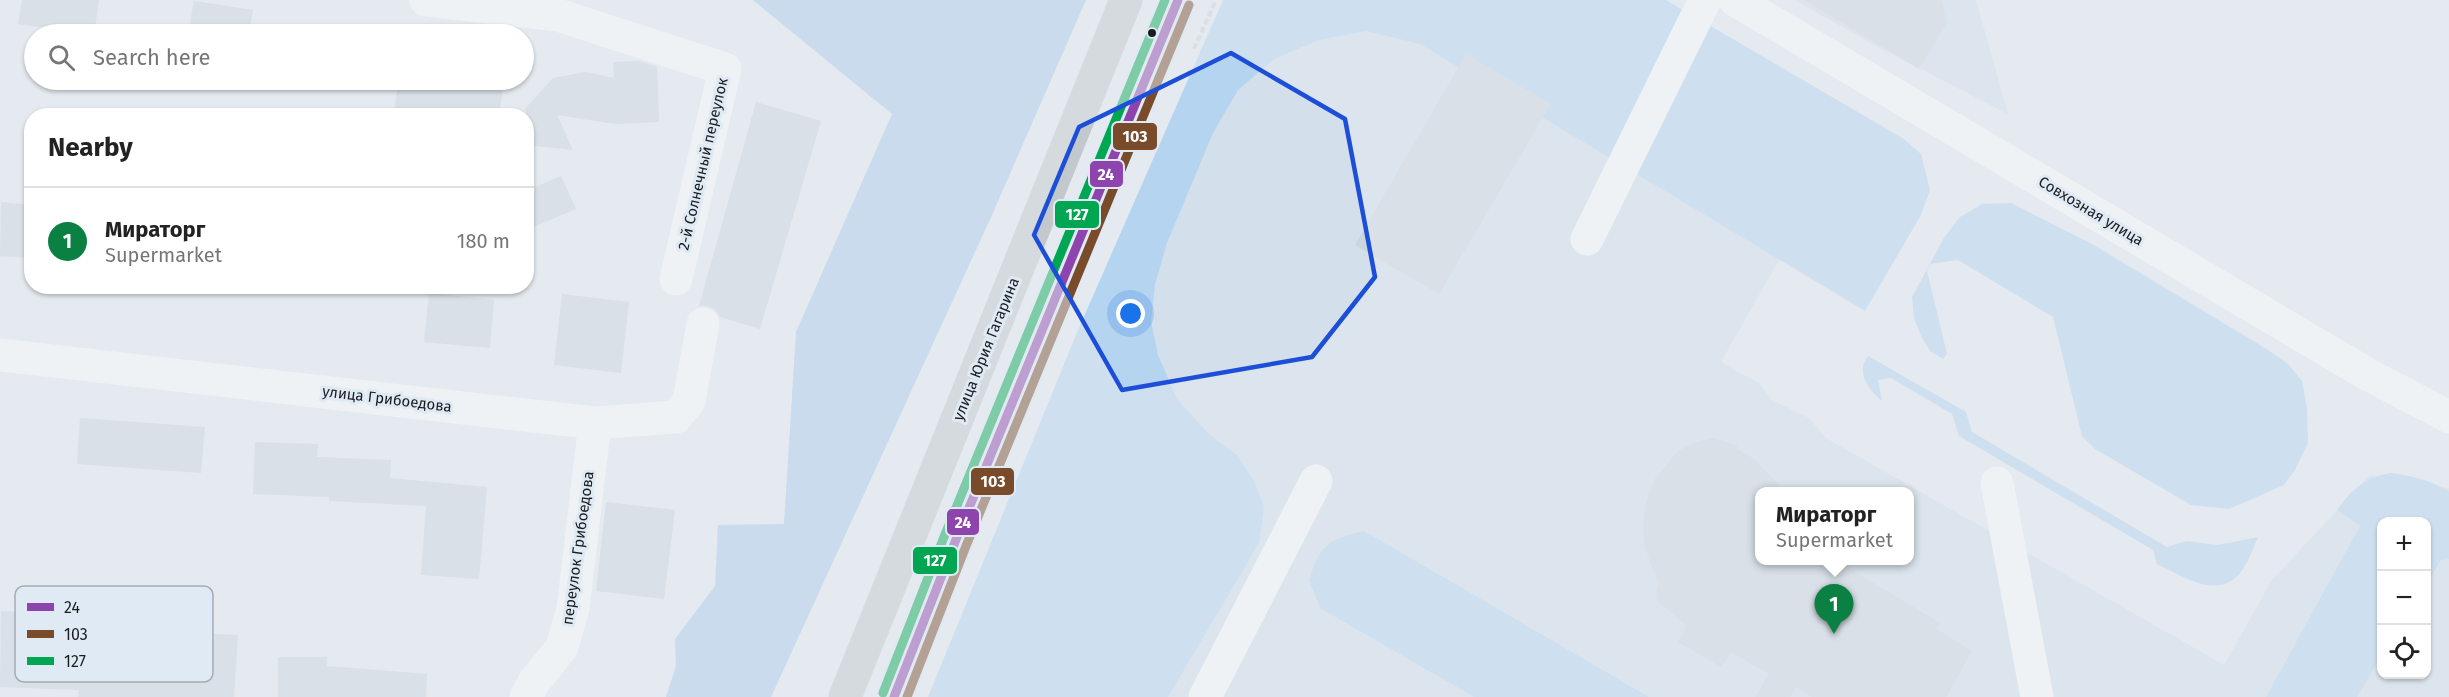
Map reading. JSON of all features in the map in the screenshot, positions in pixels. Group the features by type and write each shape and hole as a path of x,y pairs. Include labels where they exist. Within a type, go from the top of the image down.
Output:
{"main road":[{"name":"улица Юрия Гагарина","path":"845,697 1126,0"},
{"path":"894,697 955,542 1178,0"}],"street":[{"name":"2-й Солнечный переулок","path":"426,0 558,15 725,69 676,279"},
{"path":"1587,239 1705,0"},
{"name":"Совхозная улица","path":"1735,0 2367,374 2449,417"},
{"name":"улица Грибоедова","path":"0,355 596,423 676,417 689,401 703,324"},
{"name":"переулок Грибоедова","path":"526,697 534,682 562,646 573,609 596,423"},
{"path":"1205,697 1316,481"},
{"path":"1997,483 2037,697"}],"highlighted area":[{"path":"1231,53 1345,119 1375,277 1312,357 1122,390 1034,235 1079,127"}],"shaded area":[{"path":"753,0 1086,0 992,215 771,697 666,697 676,666 675,639 715,586 718,525 784,524 796,332 892,114"},
{"path":"1223,0 1666,0 1904,139 1921,154 1930,190 1921,215 1865,311 1420,44 1366,31 1319,40 1274,59 1238,90 1213,133 1167,243 1155,284 1151,322 1158,355 1177,399 1210,435 1238,456 1255,483 1264,507 1259,543 1168,697 928,697 1078,330"},
{"path":"1266,0 1842,149 1721,362 1760,384 1772,400 1809,418 1826,438 1912,487 1755,487 1755,565 1914,565 1914,488 2224,665 2272,580 2370,475 2449,488 2449,697 982,697"},
{"path":"1795,0 1976,0 2008,114 1874,45"},
{"path":"2011,203 2092,244 2288,364 2302,381 2307,408 2308,443 2295,470 2284,485 2229,509 2191,505 2095,449 2082,436 2053,317 1958,260 1930,264 1927,271 1947,354 1943,359 1930,351 1914,318 1912,297 1944,238 1960,217 1982,204"},
{"path":"1868,356 1966,412 1972,432 2167,547 2186,541 2218,545 2258,537 2248,561 2231,581 2213,586 2193,581 2157,564 2153,550 1959,436 1952,414 1891,378 1878,380 1882,401 1872,392 1863,375 1864,362"},
{"path":"2391,473 2422,479 2449,492 2449,559 2441,560 2431,576 2431,517 2377,517 2377,663 2357,697 2266,697 2360,526 2337,510 2360,485 2373,478"},
{"path":"1364,531 1649,697 1474,697 1320,608 1309,580 1317,559 1327,545 1342,537"}],"building":[{"path":"22,0 99,0 95,24 18,24"},
{"path":"1804,0 1941,0 1947,23 1919,69"},
{"path":"194,1 253,10 251,24 190,24"},
{"path":"1466,54 1551,104 1439,294 1355,245"},
{"path":"639,61 657,67 659,122 615,124 557,115 573,150 534,146 534,108 526,108 553,78 586,72 614,78 613,62"},
{"path":"397,90 503,90 500,108 394,108"},
{"path":"756,102 821,121 760,329 720,317 715,309 699,306"},
{"path":"561,176 576,209 534,227 534,188"},
{"path":"1,202 24,204 24,258 0,256"},
{"path":"429,294 494,300 490,348 424,342"},
{"path":"562,294 629,302 621,373 554,365"},
{"path":"80,418 205,427 201,473 77,464"},
{"path":"1713,438 1737,445 1737,449 1756,460 1780,487 1755,487 1755,565 1844,565 1940,623 1937,629 1972,651 1946,697 1812,697 1796,687 1790,697 1755,697 1769,674 1731,652 1721,667 1678,642 1687,626 1658,602 1656,595 1659,582 1645,547 1643,529 1645,507 1654,480 1678,451 1695,442"},
{"path":"255,442 318,444 317,457 391,460 390,478 487,487 479,579 421,575 426,506 329,501 329,497 253,494"},
{"path":"606,502 675,510 664,599 596,591"},
{"path":"1,611 15,611 15,682 213,682 213,634 238,635 234,697 78,697 79,690 0,687"},
{"path":"278,657 327,657 327,666 427,674 426,697 278,697"}],"transit line":[{"name":"127","path":"883,693 944,537 1165,0"},
{"name":"24","path":"894,697 955,542 1178,0"},
{"name":"103","path":"907,697 966,546 1189,5"}],"place":[{"name":"Мираторг","path":"1834,634"}]}
